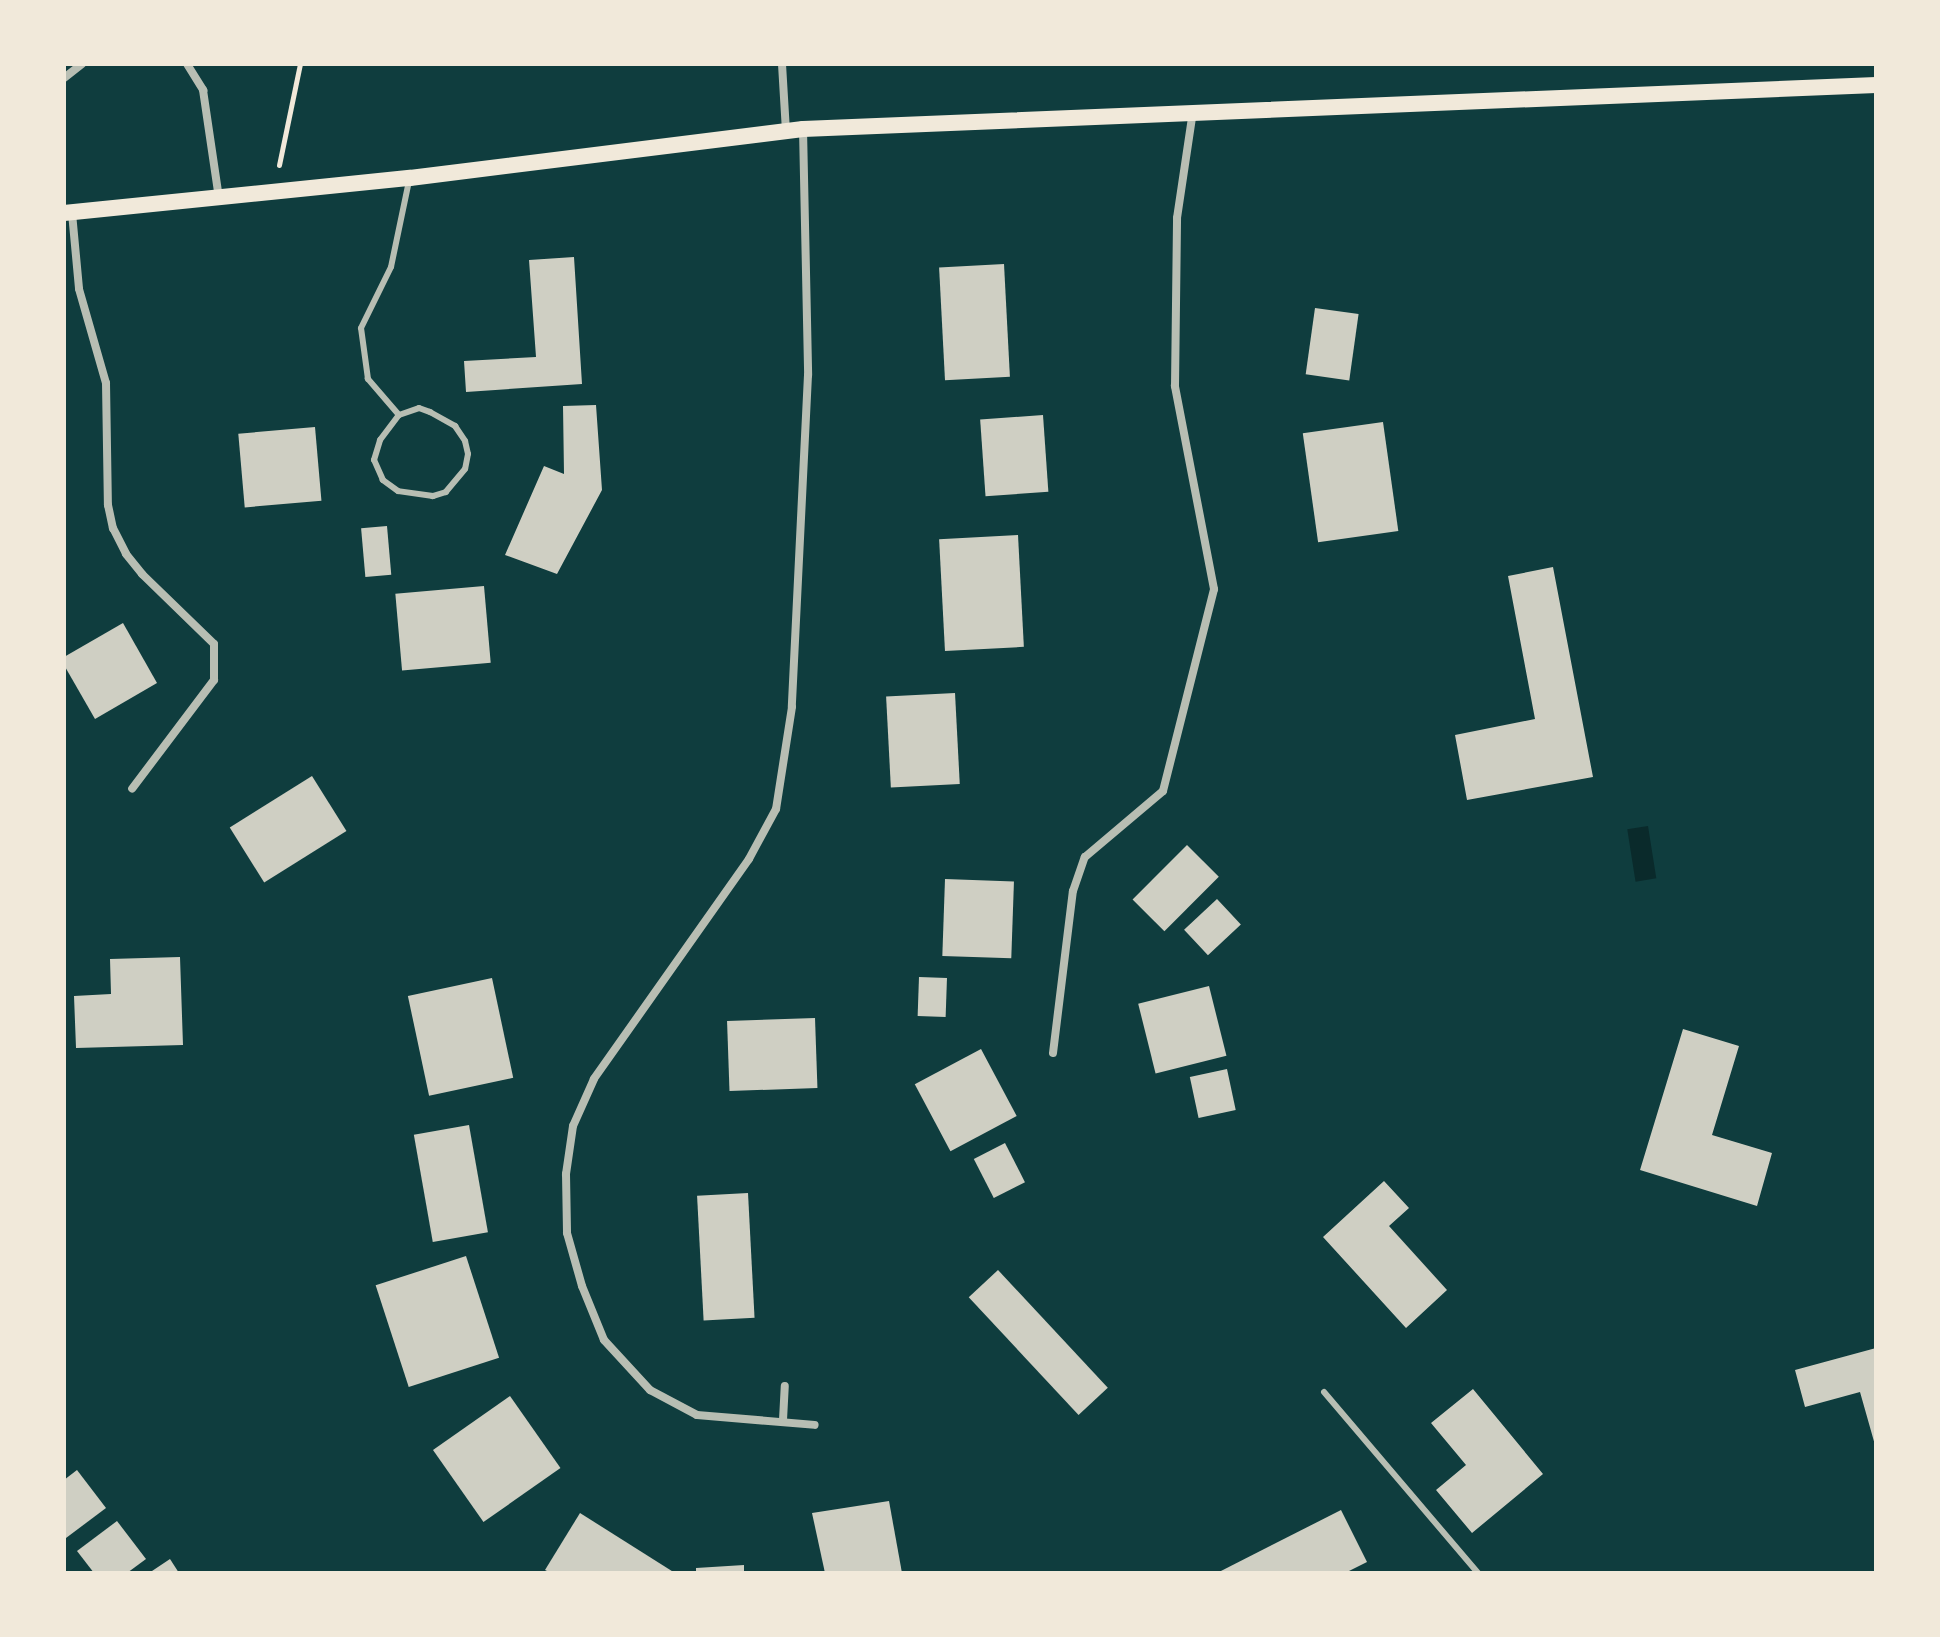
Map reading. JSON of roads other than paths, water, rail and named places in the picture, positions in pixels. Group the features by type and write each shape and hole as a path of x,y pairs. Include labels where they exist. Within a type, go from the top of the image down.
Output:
{"main road":[{"path":"68,212 410,178 803,129 1876,85"}],"street":[{"path":"64,78 82,64"},
{"path":"187,64 203,90 219,199"},
{"path":"782,64 786,131"},
{"path":"1053,1053 1073,891 1085,857 1163,791 1214,589 1175,386 1177,218 1193,111"},
{"path":"803,129 808,375 792,707 776,809 749,859 594,1079 573,1126 566,1174 567,1233 582,1286 604,1340 650,1390 697,1415 815,1425"},
{"path":"68,212 79,289 106,383 108,505 113,528 126,554 142,574 214,644 214,680 132,789"},
{"path":"783,1420 785,1386"}],"lane":[{"path":"399,415 368,379 361,328 391,267 410,178"},
{"path":"419,408 430,412 455,426 465,441 468,454 465,469 446,492 414,496 383,480 374,460 380,440 399,415 419,408"},
{"path":"1324,1392 1478,1573"}],"water":[{"path":"1648,826 1656,878 1636,882 1627,829"}]}
